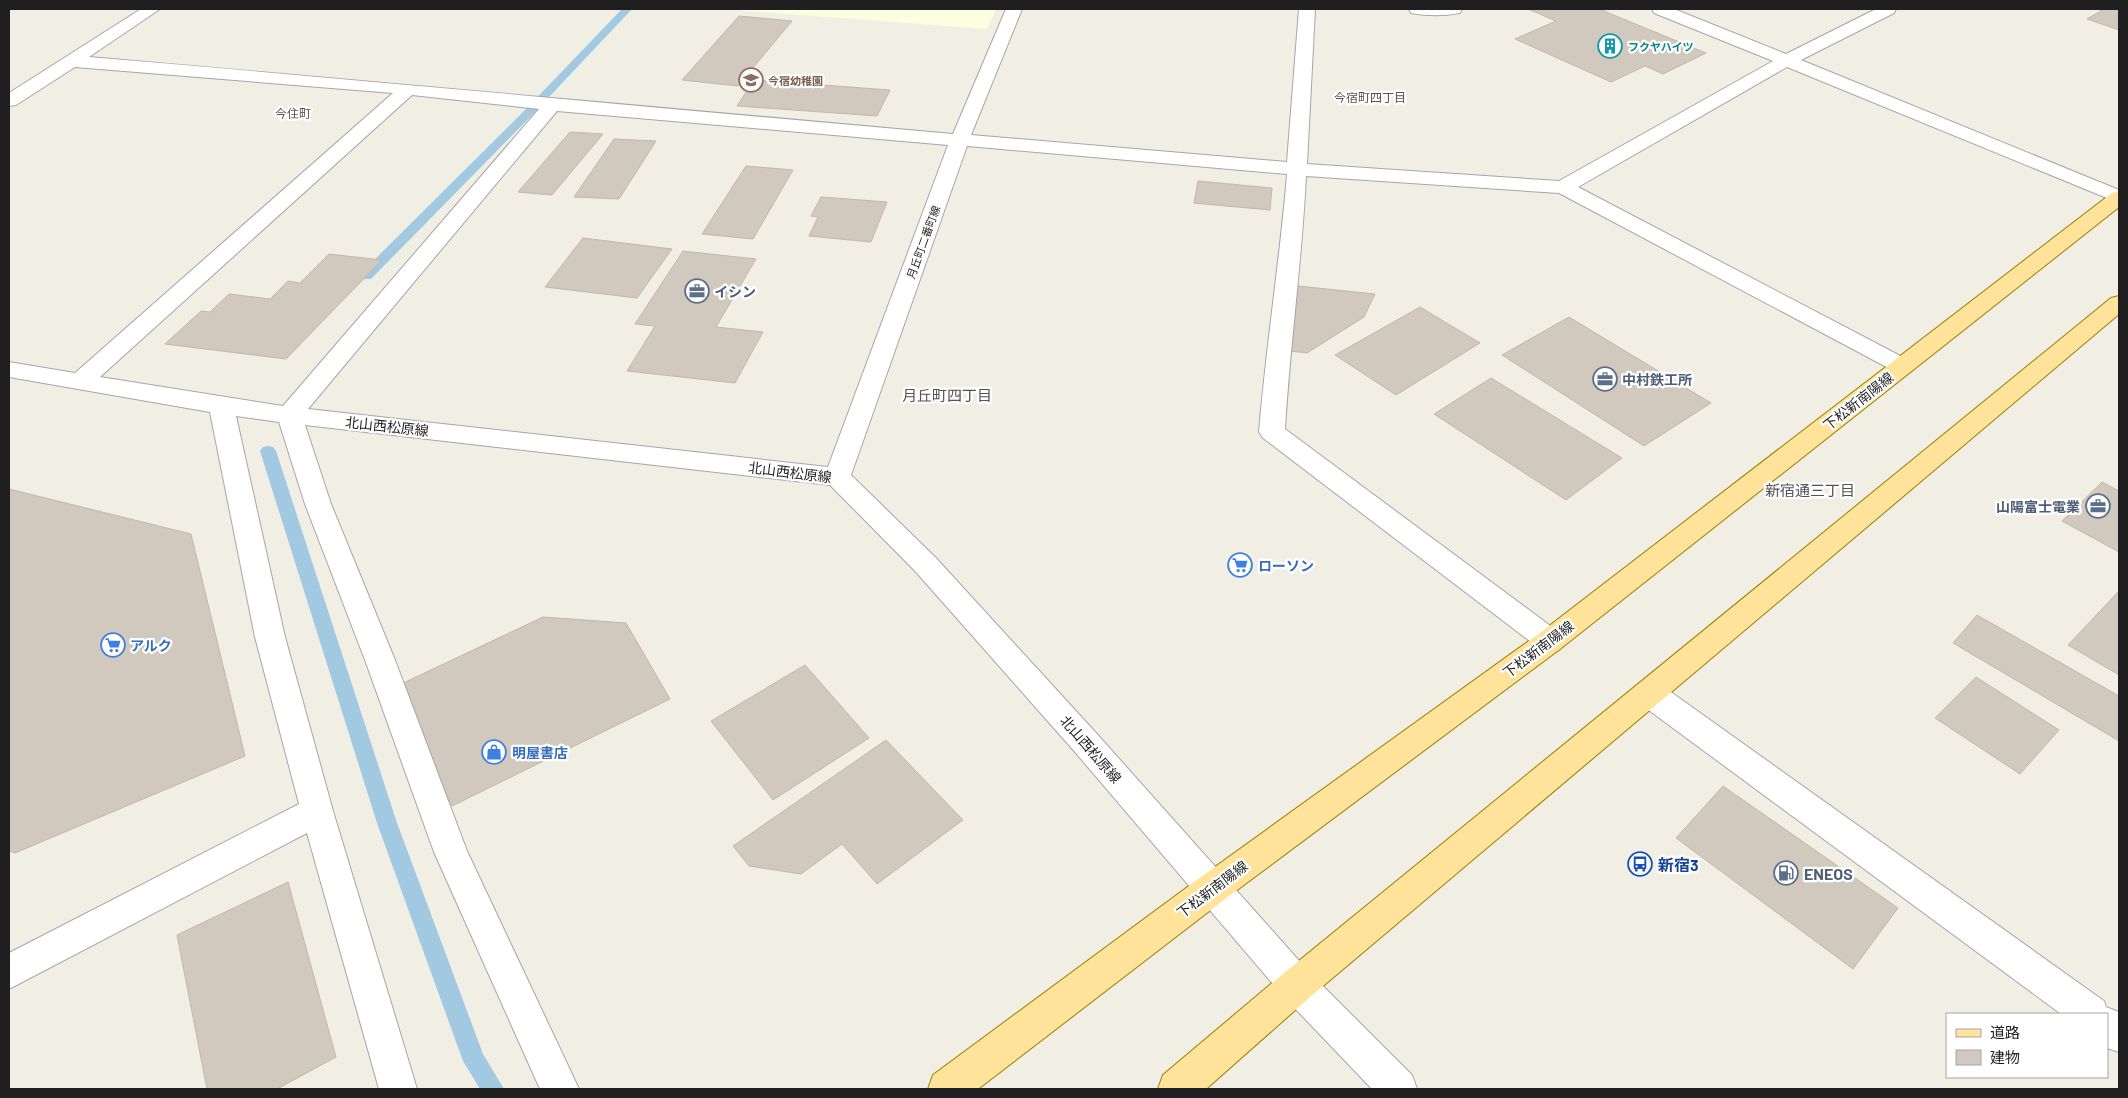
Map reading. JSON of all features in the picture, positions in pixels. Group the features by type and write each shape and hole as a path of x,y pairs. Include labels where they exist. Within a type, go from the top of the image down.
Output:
{"main road":[{"name":"下松新南陽線","path":"947,1089 1212,888 1550,641 2119,197"},
{"path":"1177,1089 1297,985 2119,303"}],"street":[{"path":"9,101 152,9"},
{"name":"月丘町二番町線","path":"837,477 960,139 1014,9"},
{"path":"1307,9 1294,230 1278,348 1272,432 1550,641"},
{"path":"1417,9 1442,11 1454,9"},
{"path":"1660,9 2119,197"},
{"path":"1564,187 1786,61 1888,9"},
{"path":"71,61 408,88 551,105 1298,169 1564,187 1902,366"},
{"path":"81,381 408,88"},
{"path":"551,105 288,415 318,504 380,660 451,852 560,1089"},
{"name":"北山西松原線","path":"9,369 221,406 288,415 837,477 926,565 1297,985 1398,1089"},
{"path":"221,406 270,637 317,810 398,1089"},
{"path":"1650,694 2090,1013"},
{"path":"9,972 317,810"},
{"path":"2108,1026 2119,1034"}],"shaded area":[{"path":"721,9 996,9 987,29"}],"building":[{"name":"フクヤハイツ","path":"1528,9 1599,9 1706,53 1663,74 1645,66 1611,82 1515,39 1556,21"},
{"path":"2104,9 2119,9 2119,30 2087,19"},
{"path":"739,16 792,21 738,86 682,80"},
{"path":"754,80 890,90 877,116 737,106"},
{"path":"570,132 603,134 552,195 518,192"},
{"path":"614,139 656,141 619,199 574,197"},
{"path":"746,166 793,170 753,239 702,234"},
{"path":"1198,181 1272,188 1270,210 1194,203"},
{"path":"821,197 887,202 871,242 809,236 818,217 811,216"},
{"path":"583,238 672,249 637,298 545,287"},
{"name":"イシン","path":"683,251 756,259 716,327 763,332 735,383 627,371 655,326 635,324"},
{"path":"329,254 382,260 286,359 165,344 201,311 210,312 229,294 270,299 288,281 300,283"},
{"path":"1288,285 1375,294 1364,317 1307,353 1280,350"},
{"path":"1420,307 1480,343 1396,395 1335,355"},
{"name":"中村鉄工所","path":"1569,317 1711,403 1644,446 1502,355"},
{"path":"1491,378 1622,458 1566,500 1434,414"},
{"name":"山陽富士電業","path":"2102,482 2119,491 2119,552 2062,521"},
{"name":"アルク","path":"9,489 191,534 245,756 15,853 9,851"},
{"path":"2119,591 2119,675 2068,645"},
{"path":"1977,615 2119,696 2119,741 1953,643"},
{"name":"明屋書店","path":"543,617 626,623 670,699 452,806 397,686"},
{"path":"805,665 869,738 773,800 711,721"},
{"path":"1976,677 2059,730 2020,774 1935,718"},
{"path":"886,740 963,820 877,884 842,844 801,874 749,866 733,846"},
{"name":"ENEOS","path":"1723,786 1898,908 1853,969 1676,838"},
{"path":"288,882 336,1057 277,1089 207,1089 177,935"}],"waterway":[{"path":"366,276 528,113 627,9"},
{"path":"268,451 387,823 474,1061 493,1089"}],"place":[{"name":"フクヤハイツ","path":"1610,46"},
{"name":"今宿幼稚園","path":"751,80"},
{"name":"イシン","path":"697,291"},
{"name":"中村鉄工所","path":"1605,379"},
{"name":"山陽富士電業","path":"2098,506"},
{"name":"ローソン","path":"1240,565"},
{"name":"アルク","path":"113,645"},
{"name":"明屋書店","path":"494,752"},
{"name":"新宿3","path":"1640,864"},
{"name":"ENEOS","path":"1786,873"}],"district":[{"name":"今宿町四丁目","path":"1370,97"},
{"name":"今住町","path":"293,113"},
{"name":"月丘町四丁目","path":"947,395"},
{"name":"新宿通三丁目","path":"1810,490"}]}
